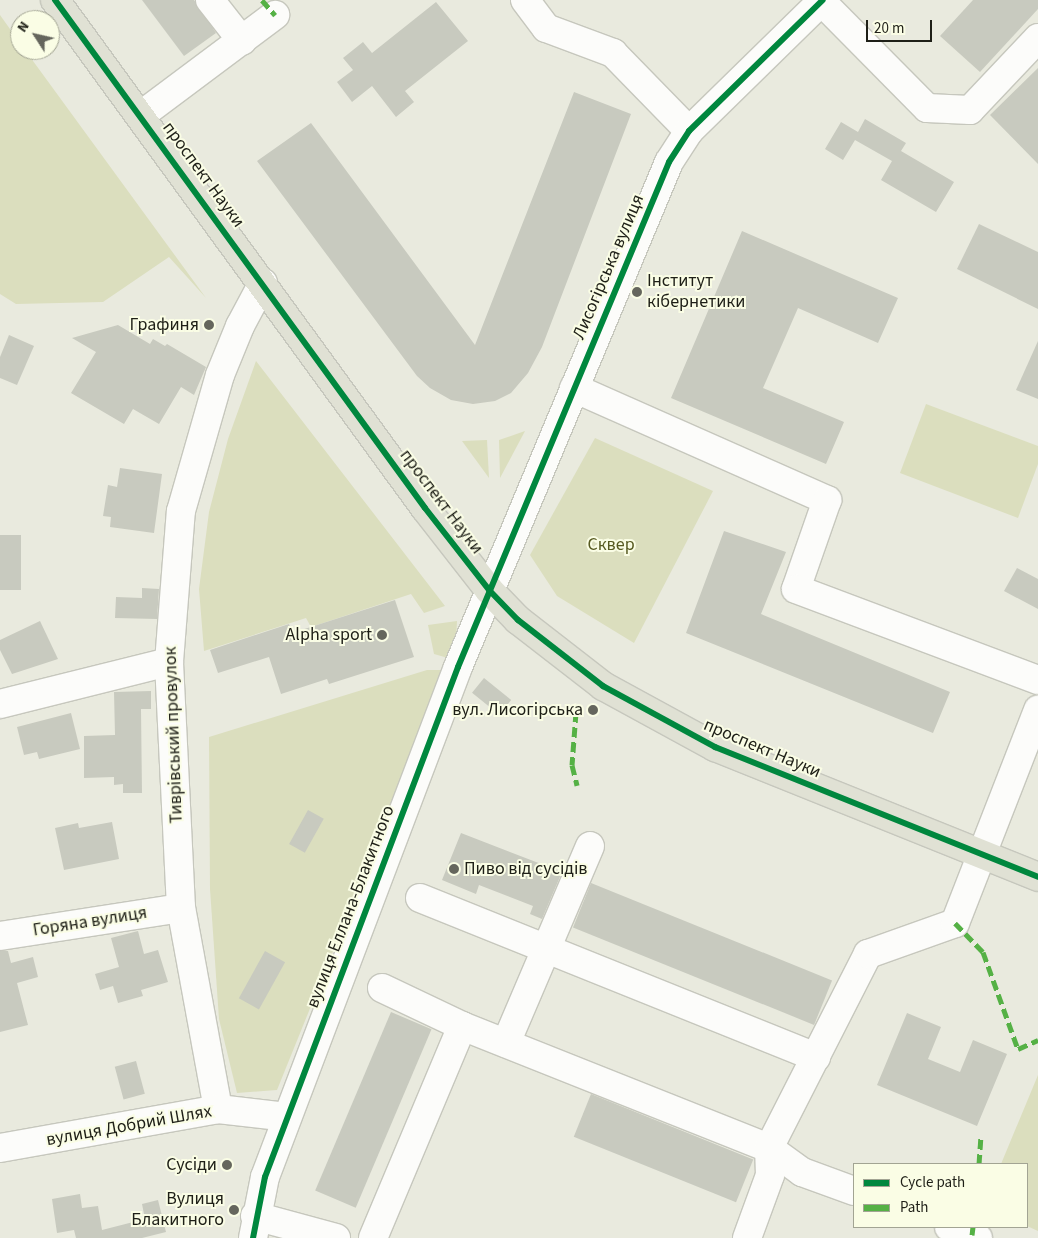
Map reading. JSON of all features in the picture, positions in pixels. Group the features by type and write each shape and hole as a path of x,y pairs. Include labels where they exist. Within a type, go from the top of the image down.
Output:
{"main road":[{"name":"проспект Науки","path":"54,0 263,282 419,500 489,590 518,620 567,660 648,713 715,747 1038,877"}],"street":[{"path":"210,0 242,41"},
{"path":"525,0 546,28 613,53 689,131"},
{"path":"823,1 927,108 970,110 1038,38"},
{"name":"Лисогірська вулиця","path":"489,590 670,162 689,131 823,1"},
{"path":"140,116 275,15"},
{"name":"Тиврівський провулок","path":"218,1109 181,908 169,662 181,512 220,376 240,326 263,282"},
{"path":"574,388 827,500 796,589 1038,680"},
{"name":"вулиця Еллана-Блакитного","path":"254,1227 265,1177 287,1117 489,590"},
{"path":"0,704 169,662"},
{"path":"747,1238 770,1175 769,1148 868,954 955,923 1038,710"},
{"path":"506,1044 544,950 590,846"},
{"path":"420,898 544,950 816,1056"},
{"name":"Горяна вулиця","path":"0,936 181,908"},
{"path":"382,988 462,1026 769,1148 802,1172 853,1191"},
{"path":"373,1238 462,1026"},
{"name":"вулиця Добрий Шлях","path":"0,1148 218,1109 287,1117"},
{"path":"254,1227 336,1238"},
{"path":"952,1228 978,1238"}],"green space":[{"path":"0,15 10,29 10,60 32,60 206,298 169,257 103,302 16,304 0,294"},
{"path":"256,361 445,606 424,613 411,594 311,627 306,618 204,651 199,589 209,512 228,439"},
{"path":"926,404 1038,446 1038,464 1018,518 900,473"},
{"path":"525,431 500,478 499,440"},
{"name":"Сквер","path":"595,438 713,491 634,643 557,596 530,555"},
{"path":"487,440 489,478 462,441"},
{"path":"457,621 455,660 434,654 428,625"},
{"path":"427,670 447,670 277,1090 237,1093 219,1019 210,889 209,737"},
{"path":"1038,1075 1038,1231 1028,1226 1028,1163 1001,1163"}],"building":[{"path":"142,0 194,0 216,33 184,56"},
{"path":"973,0 1038,0 1038,9 980,72 940,36"},
{"path":"436,2 468,41 405,91 414,102 396,117 372,86 352,102 337,82 353,70 343,58 363,42 372,53"},
{"path":"1038,68 1038,164 990,115"},
{"path":"574,92 631,114 542,347 528,373 511,393 495,401 473,404 451,400 430,388 417,376 257,161 311,123 475,345"},
{"path":"865,119 906,143 901,151 954,182 936,212 881,180 892,161 855,140 843,160 825,149 841,122 858,132"},
{"path":"979,224 1038,252 1038,309 957,269"},
{"path":"742,231 898,298 878,343 798,308 763,388 844,422 826,464 671,398"},
{"path":"118,325 150,344 153,339 165,346 167,344 206,367 194,395 181,387 159,424 133,409 124,424 71,393 96,352 72,338"},
{"path":"9,335 34,346 17,385 0,378 0,357"},
{"path":"1038,341 1038,399 1016,390"},
{"path":"120,468 162,474 154,533 110,527 111,517 103,516 108,485 117,487"},
{"path":"724,531 786,552 761,614 950,692 933,733 686,633"},
{"path":"0,535 21,535 21,590 0,590"},
{"path":"1017,568 1038,579 1038,609 1004,591"},
{"path":"142,588 159,589 157,619 115,618 116,597 142,598"},
{"path":"395,600 414,657 329,684 327,679 281,694 269,657 218,673 210,650 289,624 292,633"},
{"path":"40,621 58,659 12,674 0,650 0,640"},
{"path":"484,678 511,700 499,715 472,693"},
{"path":"151,691 151,709 141,709 142,793 123,793 123,784 114,785 114,777 84,778 84,736 115,735 114,692"},
{"path":"71,713 80,749 39,759 37,752 24,755 17,727"},
{"path":"308,810 324,819 305,853 289,844"},
{"path":"112,822 119,859 64,870 55,828 78,823 79,828"},
{"path":"461,833 562,872 542,919 530,914 533,906 479,885 476,894 442,880"},
{"path":"591,883 832,980 814,1025 573,928"},
{"path":"138,931 144,954 158,950 168,982 141,990 143,996 118,1003 113,986 100,990 95,974 119,967 111,938"},
{"path":"0,951 8,951 11,963 33,957 38,977 17,983 28,1025 0,1032"},
{"path":"265,951 285,962 259,1009 239,998"},
{"path":"391,1012 432,1029 356,1208 315,1191"},
{"path":"907,1013 941,1027 928,1059 960,1072 973,1040 1007,1054 977,1126 877,1085"},
{"path":"136,1061 145,1094 124,1100 115,1067"},
{"path":"591,1094 753,1160 736,1202 574,1137"},
{"path":"80,1194 82,1208 98,1206 102,1230 145,1219 142,1204 158,1200 166,1232 142,1238 76,1238 74,1230 57,1233 52,1199"}],"marked path":[{"path":"262,0 275,15"},
{"path":"576,712 572,765 577,785"},
{"path":"955,923 983,952 1018,1049 1038,1040"},
{"path":"979,1163 981,1136"},
{"path":"972,1235 973,1228"}],"cycle path":[{"path":"55,0 425,508 489,590 518,620 603,686 715,747 1038,877"},
{"path":"253,1238 265,1177 458,667 669,162 689,131 823,0"}],"place":[{"name":"Інститут кібернетики","path":"637,292"},
{"name":"Графиня","path":"209,325"},
{"name":"Alpha sport","path":"382,635"},
{"name":"вул. Лисогірська","path":"593,710"},
{"name":"Пиво від сусідів","path":"454,869"},
{"name":"Сусіди","path":"227,1165"},
{"name":"Вулиця Блакитного","path":"234,1210"}]}
